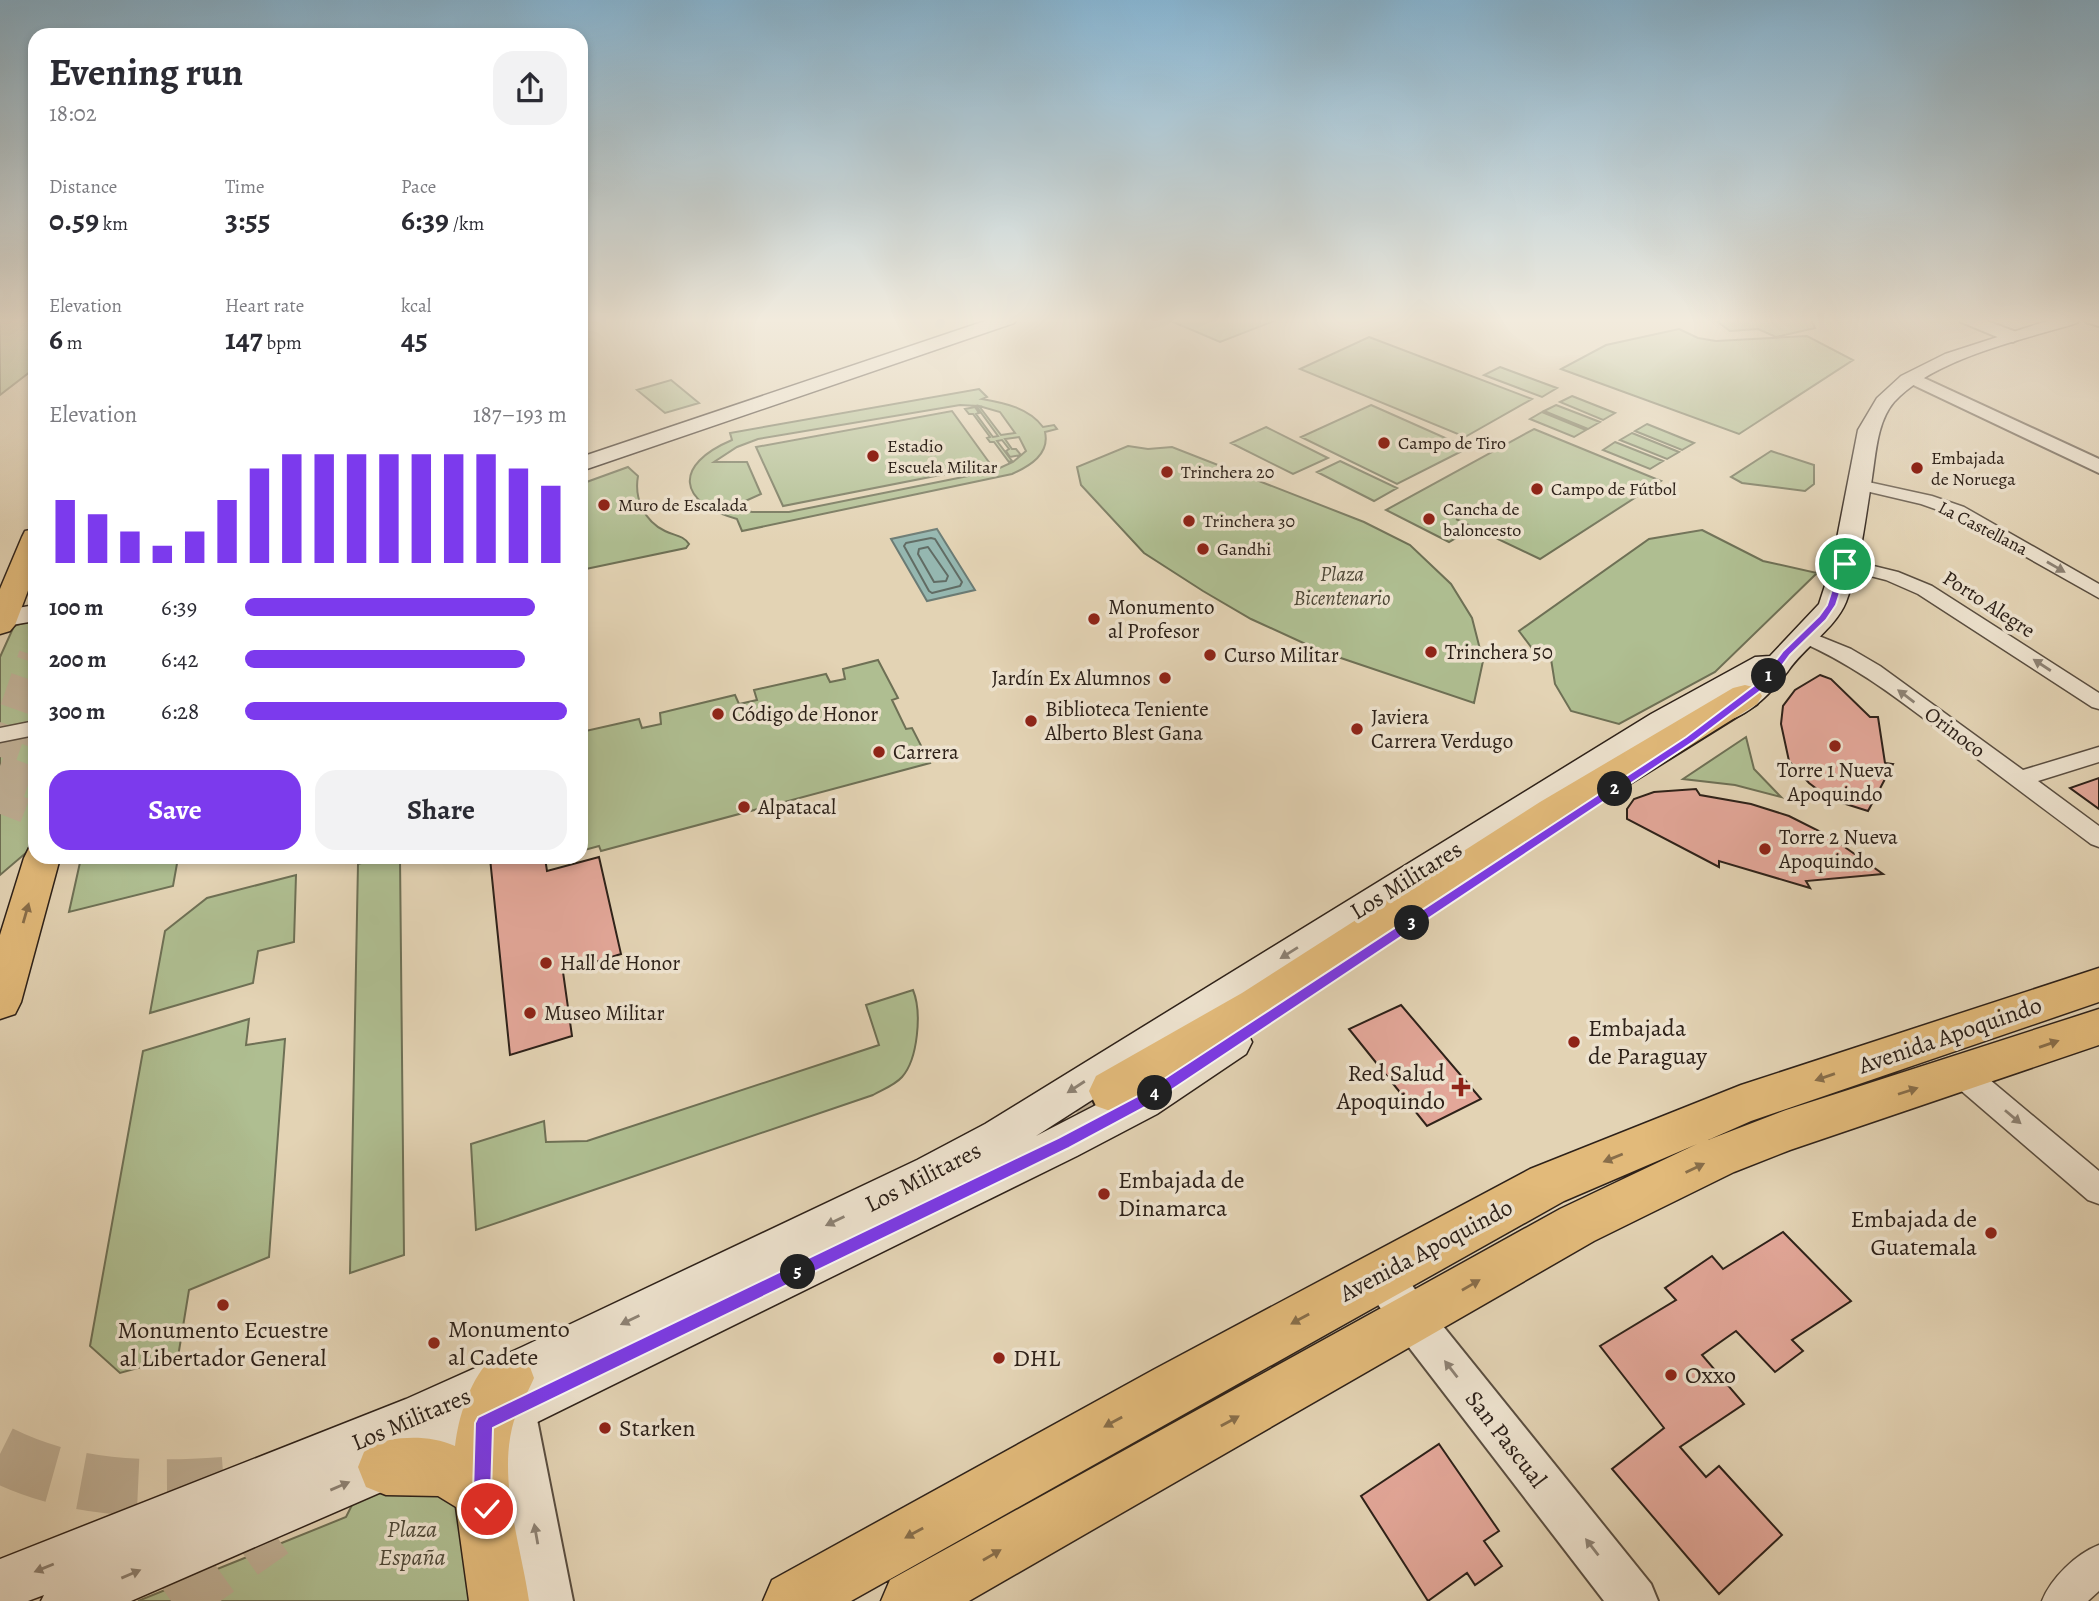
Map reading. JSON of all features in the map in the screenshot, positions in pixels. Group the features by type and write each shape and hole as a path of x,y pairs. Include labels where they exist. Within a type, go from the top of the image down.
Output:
{"highway":[{"path":"1114,1091 1258,1006 1554,812 1745,696"}],"main road":[{"path":"588,462 788,394"},
{"name":"Los Militares","path":"0,1586 416,1419 502,1403 1063,1143 1143,1101 1690,740 1764,684 1832,605 1845,564 1875,416 1892,394"},
{"path":"1,621 28,554"},
{"path":"1,621 28,615"},
{"name":"Los Militares","path":"68,1601 386,1467 969,1155 1661,721 1795,645"},
{"path":"0,1002 41,864"},
{"name":"Avenida Apoquindo","path":"793,1601 1547,1185 1741,1105 2099,985"},
{"name":"Avenida Apoquindo","path":"911,1601 1577,1226 1718,1157 1786,1131 2099,1027"},
{"path":"499,1601 482,1493 502,1403"},
{"path":"386,1467 448,1470 466,1477 482,1493"}],"street":[{"path":"1957,394 2092,458"},
{"name":"La Castellana","path":"1859,485 1926,500 1958,511 2099,593"},
{"name":"Porto Alegre","path":"1845,564 1903,580 1936,596 2099,702"},
{"name":"Orinoco","path":"1795,645 1844,653 1873,670 2099,838"},
{"path":"0,735 28,729"},
{"path":"2018,780 2099,754"},
{"path":"1961,1073 2099,1189"},
{"name":"San Pascual","path":"1381,1275 1412,1319 1634,1601"},
{"path":"502,1403 549,1601"},
{"path":"2061,1601 2099,1564"}],"green space":[{"path":"642,394 688,394 699,403 665,413"},
{"path":"952,394 984,394 987,397 982,399 1016,407 1031,415 1043,427 1054,425 1057,429 1045,432 1044,447 1037,458 1012,474 742,531 737,519 717,512 703,503 693,493 690,482 699,460 732,440 730,433","holes":["960,405 979,406 977,407 998,436 993,437 976,414 979,413 975,407 965,409 969,414 973,414 990,437 987,438 994,442 1009,462 1012,461 997,441 1002,440 1009,449 1006,451 1010,457 1021,455 1016,449 1012,449 1005,439 1019,437 1026,451 1013,462 993,471 789,512 752,512 732,507 761,494 747,462 714,462 737,447 758,439","979,406 1000,412 1015,433 1001,435"]},
{"path":"1360,394 1518,394 1532,399 1465,437"},
{"path":"1629,394 1801,394 1739,434"},
{"path":"1572,396 1615,413 1603,420 1560,402"},
{"name":"Campo de Tiro","path":"1371,405 1468,448 1397,484 1301,437"},
{"path":"1556,405 1600,422 1588,429 1544,411"},
{"name":"Estadio Escuela Militar","path":"952,411 991,465 783,506 756,447"},
{"path":"1542,412 1586,430 1574,437 1530,419"},
{"path":"1647,424 1694,443 1682,450 1635,431"},
{"path":"1266,427 1328,458 1293,474 1231,443"},
{"name":"Campo de Fútbol","path":"1534,429 1661,481 1540,559 1456,519 1473,528 1449,542 1386,510"},
{"path":"1632,433 1679,452 1667,459 1620,440"},
{"path":"1615,442 1663,461 1650,469 1603,450"},
{"name":"Plaza Bicentenario","path":"1128,446 1148,449 1172,447 1364,522 1410,545 1451,584 1472,618 1483,661 1474,703 1323,652 1251,619 1144,553 1081,485 1077,467"},
{"path":"1771,451 1814,465 1814,484 1805,491 1742,483 1731,477"},
{"path":"1340,461 1397,488 1374,501 1317,472"},
{"path":"628,467 638,476 639,500 646,515 658,527 681,537 689,544 686,548 588,569 588,481"},
{"path":"1702,530 1763,561 1817,573 1715,672 1619,724 1571,711 1555,684 1551,659 1534,651 1519,631 1649,539"},
{"path":"28,621 28,723 0,729 0,657 14,626"},
{"path":"878,660 898,698 892,700 906,729 912,728 930,763 601,851 599,846 588,849 588,730 639,719 642,728 661,724 660,713 735,695 739,704 757,700 754,690 826,674 830,682 845,679 843,669"},
{"path":"28,736 28,849 0,875 0,741"},
{"path":"1746,737 1754,769 1781,797 1735,785 1683,779"},
{"path":"80,864 177,864 173,886 69,912"},
{"path":"358,864 400,864 404,1255 350,1273"},
{"path":"296,875 294,942 258,951 253,983 150,1013 165,931 207,898"},
{"path":"913,990 918,1022 912,1059 902,1077 888,1087 873,1095 476,1230 471,1144 544,1121 546,1142 587,1141 879,1045 866,1005"},
{"path":"249,1019 246,1045 285,1039 269,1257 189,1290 178,1357 120,1373 90,1346 143,1051"},
{"name":"Plaza España","path":"407,1484 458,1501 484,1601 138,1601 346,1517 356,1497"}],"water":[{"path":"937,529 975,590 927,601 891,539"}],"building":[{"name":"Torre 1 Nueva Apoquindo","path":"1820,675 1831,679 1870,717 1878,717 1885,763 1893,764 1868,811 1830,799 1809,783 1789,761 1781,724 1783,706 1795,690"},
{"path":"2099,778 2099,809 2070,788"},
{"name":"Torre 2 Nueva Apoquindo","path":"1696,789 1700,795 1751,804 1789,816 1829,836 1883,874 1806,881 1810,888 1719,861 1719,867 1627,819 1627,809 1634,799 1654,792"},
{"name":"Hall de Honor","path":"599,857 621,954 563,972 572,1036 510,1055 491,864 546,864 547,871 573,864 588,864 588,860"},
{"path":"1401,1005 1481,1099 1427,1126 1349,1029"},
{"path":"1783,1232 1851,1301 1792,1340 1803,1351 1775,1372 1736,1331 1702,1355 1744,1404 1680,1447 1706,1477 1719,1466 1782,1535 1719,1594 1612,1469 1664,1428 1600,1346 1676,1300 1665,1288 1712,1256 1723,1269"},
{"path":"1439,1444 1499,1531 1484,1541 1502,1566 1475,1585 1467,1573 1428,1601 1361,1496"}],"tunnel":[{"path":"0,757 28,676"},
{"path":"8,792 28,737"},
{"path":"0,814 9,791"},
{"path":"1018,1143 1113,1091"},
{"path":"1011,1147 1021,1141"},
{"path":"0,1454 55,1475 111,1485 169,1488 228,1485"},
{"path":"171,1601 272,1530"}],"place":[{"name":"Campo de Tiro","path":"1384,443"},
{"name":"Estadio Escuela Militar","path":"873,456"},
{"name":"Embajada de Noruega","path":"1917,468"},
{"name":"Trinchera 20","path":"1167,472"},
{"name":"Campo de Fútbol","path":"1537,489"},
{"name":"Muro de Escalada","path":"604,505"},
{"name":"Cancha de baloncesto","path":"1429,519"},
{"name":"Trinchera 30","path":"1189,521"},
{"name":"Gandhi","path":"1203,549"},
{"name":"Monumento al Profesor","path":"1094,619"},
{"name":"Trinchera 50","path":"1431,652"},
{"name":"Curso Militar","path":"1210,655"},
{"name":"Jardín Ex Alumnos","path":"1165,678"},
{"name":"Código de Honor","path":"718,714"},
{"name":"Biblioteca Teniente Alberto Blest Gana","path":"1031,721"},
{"name":"Javiera Carrera Verdugo","path":"1357,729"},
{"name":"Torre 1 Nueva Apoquindo","path":"1835,746"},
{"name":"Carrera","path":"879,752"},
{"name":"Alpatacal","path":"744,807"},
{"name":"Torre 2 Nueva Apoquindo","path":"1765,849"},
{"name":"Hall de Honor","path":"546,963"},
{"name":"Museo Militar","path":"530,1013"},
{"name":"Embajada de Paraguay","path":"1574,1042"},
{"name":"Red Salud Apoquindo","path":"1461,1087"},
{"name":"Embajada de Dinamarca","path":"1104,1194"},
{"name":"Embajada de Guatemala","path":"1991,1233"},
{"name":"Monumento Ecuestre al Libertador General","path":"223,1305"},
{"name":"Monumento al Cadete","path":"434,1343"},
{"name":"DHL","path":"999,1358"},
{"name":"Oxxo","path":"1671,1375"},
{"name":"Starken","path":"605,1428"}],"route":[{"path":"487,1509 482,1493 484,1423 1063,1143 1143,1101 1690,740 1764,684 1786,653 1832,605 1845,564"}]}
